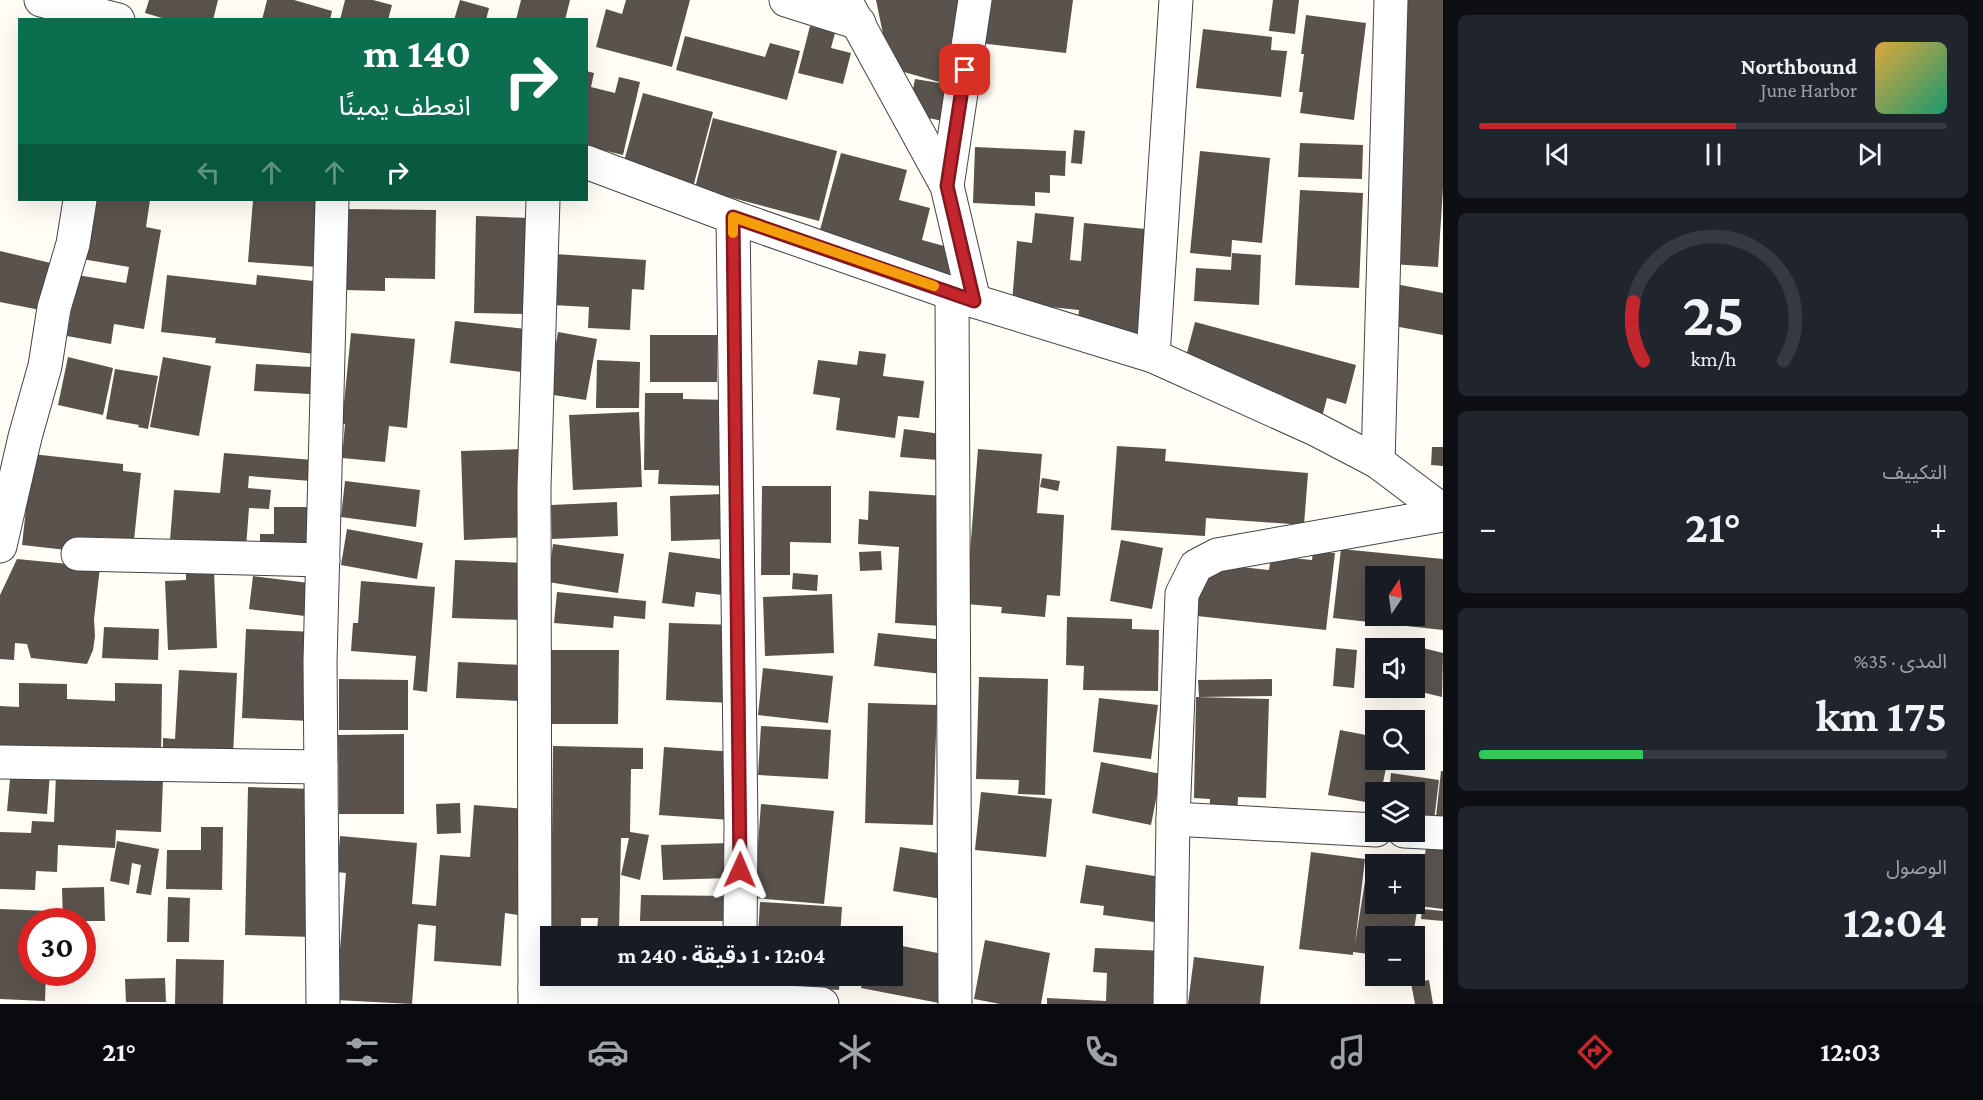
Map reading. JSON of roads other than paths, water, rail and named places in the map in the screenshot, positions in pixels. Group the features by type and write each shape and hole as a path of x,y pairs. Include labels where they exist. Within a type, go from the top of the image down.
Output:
{"street":[{"path":"41,0 104,18"},
{"path":"786,0 852,12 947,186"},
{"path":"955,1004 963,297 947,186 975,0"},
{"path":"1153,357 1176,0"},
{"path":"1378,462 1391,0"},
{"path":"588,163 733,217 963,297 1153,357 1315,429 1378,462 1443,513"},
{"path":"0,546 25,437 45,366 54,308 73,244 80,201"},
{"path":"323,1004 320,662 332,201"},
{"path":"543,201 534,486 535,996 740,993 822,1004"},
{"path":"733,217 741,826 740,926"},
{"path":"1170,1004 1173,819 1182,594 1196,566 1216,555 1443,513"},
{"path":"78,554 323,560"},
{"path":"0,762 321,767"},
{"path":"1173,819 1365,829"},
{"path":"1425,832 1443,833"}]}
